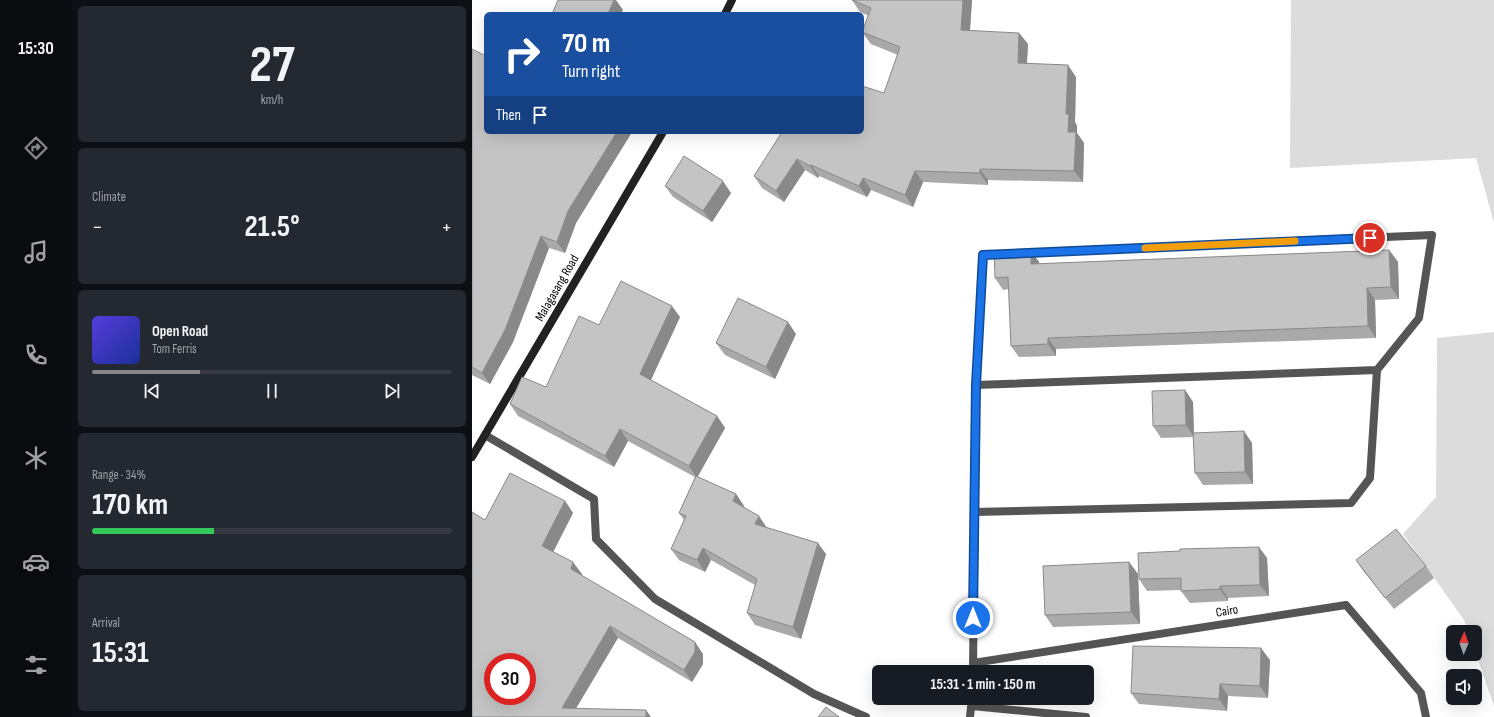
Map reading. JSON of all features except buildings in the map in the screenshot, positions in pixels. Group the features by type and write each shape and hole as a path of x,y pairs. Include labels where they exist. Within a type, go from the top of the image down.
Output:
{"main road":[{"path":"727,12 732,0"},
{"name":"Malagasang Road","path":"472,457 662,134"}],"street":[{"path":"973,665 974,512 976,385 983,255 1432,235 1419,318 1377,370 1370,478 1351,503 974,512"},
{"path":"976,385 1377,370"},
{"path":"485,435 594,499 596,539 655,599 814,694 866,717"},
{"name":"Cairo","path":"991,665 1346,605 1421,693 1426,717"},
{"path":"970,717 972,705"},
{"path":"995,705 1086,717"}],"shaded area":[{"path":"1291,0 1494,0 1494,223 1476,158 1290,168"},
{"path":"1494,332 1494,706 1478,661 1482,661 1482,625 1466,625 1403,534 1436,497 1437,338"}],"slow traffic":[{"path":"1145,248 1295,241"}],"route":[{"path":"973,618 976,385 983,255 1370,238"}]}
